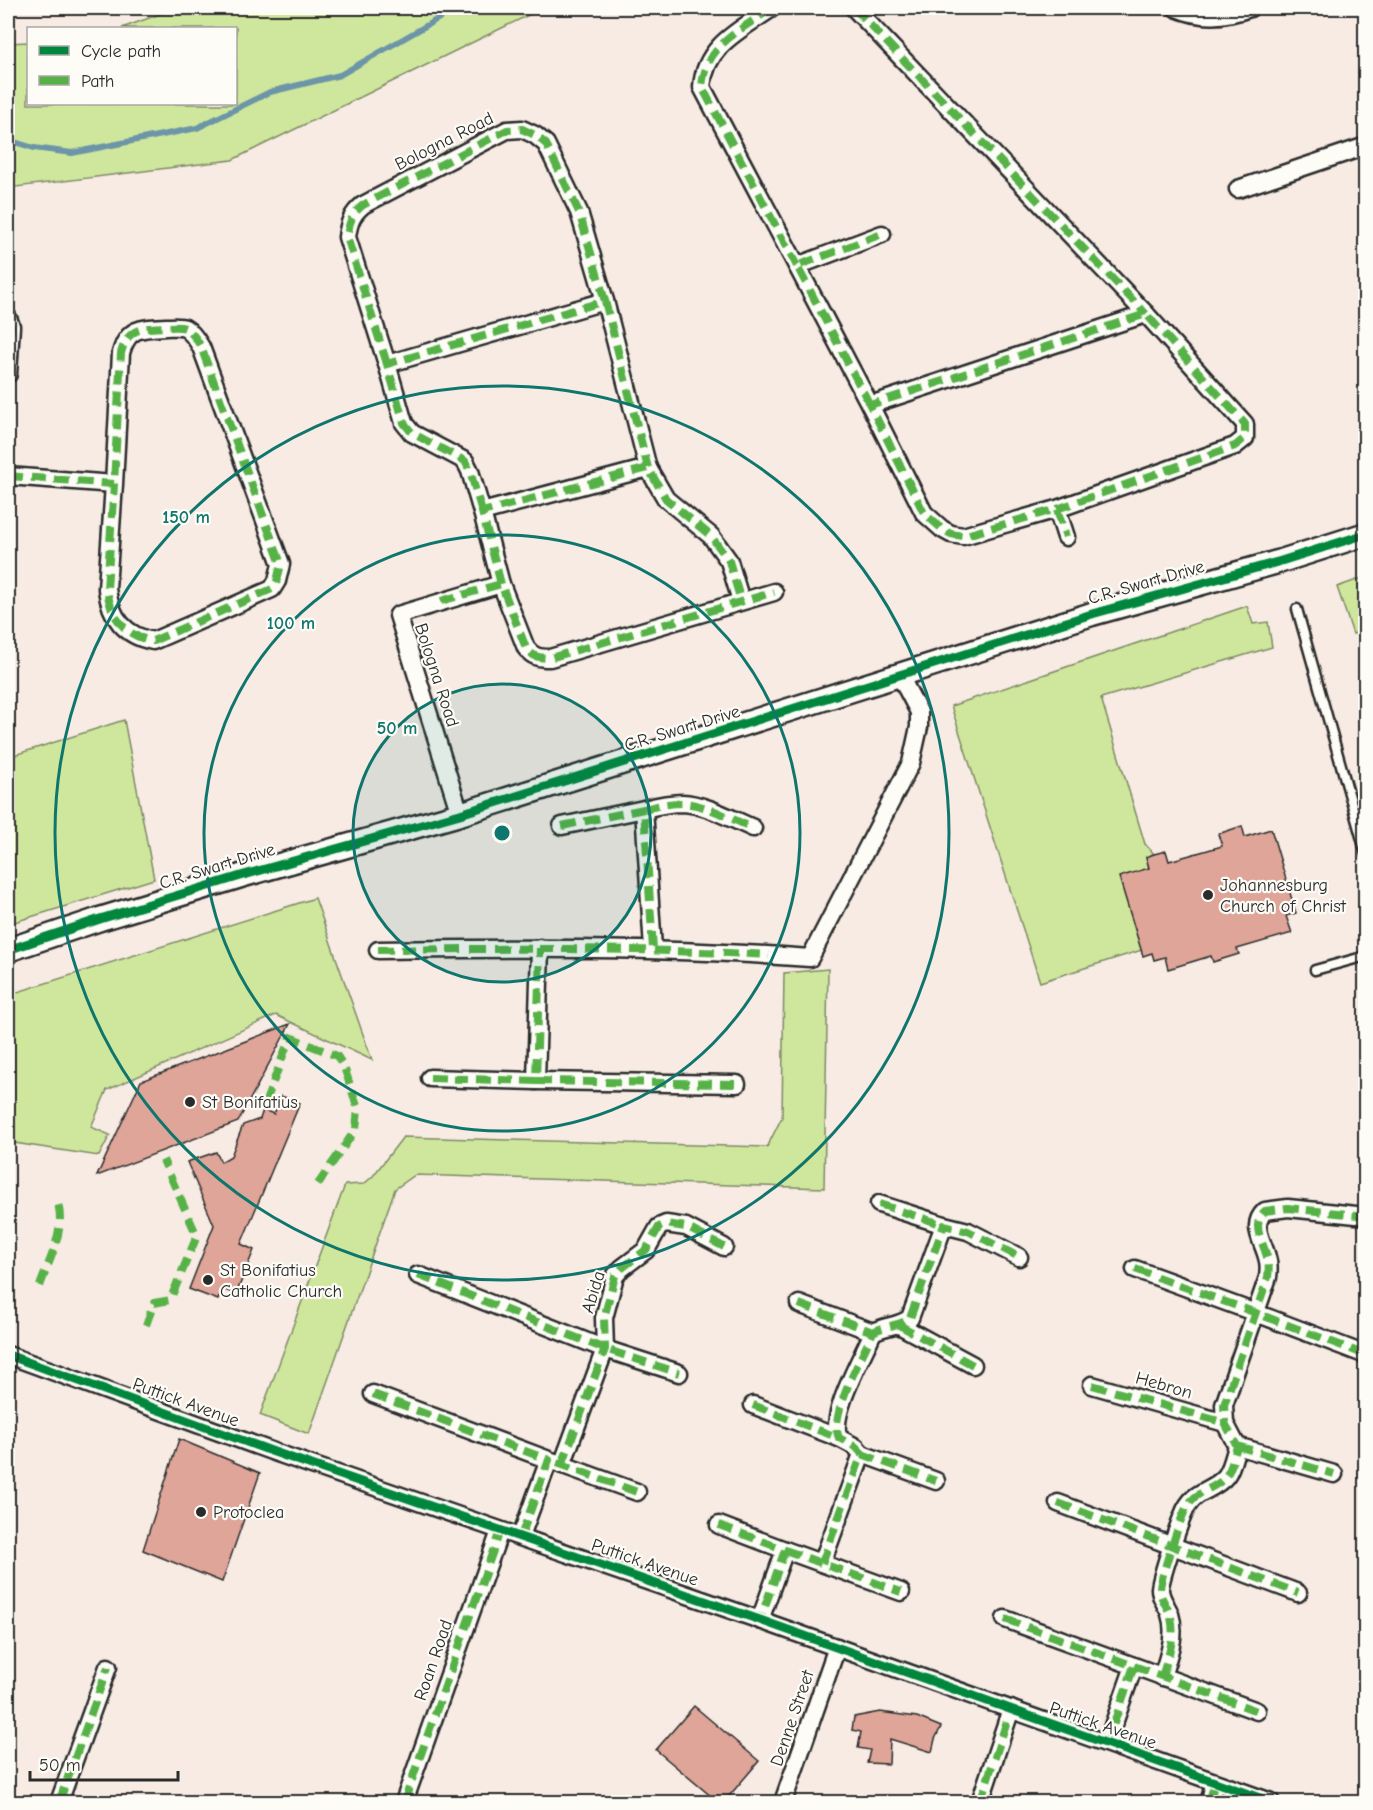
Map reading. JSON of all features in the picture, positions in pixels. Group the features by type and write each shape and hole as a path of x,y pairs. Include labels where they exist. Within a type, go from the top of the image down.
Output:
{"street":[{"path":"772,8 718,47 703,72 702,87 870,405 924,513 942,529 951,534 963,536 1057,509 1235,446 1245,438 1245,424 1146,314 854,8"},
{"path":"1176,8 1197,15 1213,16 1231,14 1250,8"},
{"name":"Bologna Road","path":"741,601 729,561 711,536 666,499 648,468 605,301 579,212 546,144 535,135 522,129 507,130 363,205 353,214 348,225 347,237 404,423 412,433 465,461 470,471 501,584 526,648 531,654 539,658 550,658 774,592"},
{"path":"1238,189 1365,146"},
{"path":"797,266 882,234"},
{"path":"387,364 605,301"},
{"path":"870,405 1146,314"},
{"path":"8,318 11,326 8,374"},
{"path":"183,327 196,339 205,357 281,564 277,581 272,589 153,641 136,636 114,617 109,605 107,589 114,484 121,353 124,342 129,334 136,330 183,327"},
{"path":"482,512 648,468"},
{"path":"8,476 114,484"},
{"path":"1057,509 1066,537"},
{"name":"C.R. Swart Drive","path":"8,950 244,875 460,814 1092,614 1281,561 1365,534"},
{"name":"Bologna Road","path":"460,814 398,615 501,584"},
{"path":"378,950 653,949 810,958 911,762 919,727 919,712 900,676"},
{"path":"562,826 682,803 698,806 753,828"},
{"path":"644,809 653,949"},
{"path":"536,1081 540,948"},
{"path":"430,1078 737,1084"},
{"path":"879,1204 968,1231 1019,1257"},
{"path":"1162,1677 1172,1645 1174,1627 1169,1611 1162,1600 1161,1582 1188,1505 1193,1497 1226,1476 1237,1446 1225,1423 1223,1413 1225,1398 1269,1277 1267,1256 1258,1229 1261,1214 1270,1209 1288,1208 1365,1216"},
{"name":"Abida","path":"520,1536 556,1462 605,1349 604,1318 615,1276 646,1250 659,1227 666,1224 686,1227 724,1247"},
{"path":"839,1438 835,1428 839,1409 873,1332 910,1318 944,1225"},
{"path":"1135,1269 1365,1355"},
{"name":"Abida","path":"418,1275 605,1349 679,1373"},
{"path":"799,1304 873,1332"},
{"path":"899,1324 972,1365"},
{"name":"Puttick Avenue","path":"8,1355 274,1452 837,1647 1270,1803"},
{"name":"Hebron","path":"1092,1385 1225,1423"},
{"path":"373,1394 637,1492"},
{"path":"753,1405 839,1438 856,1447 862,1454 936,1481"},
{"path":"1237,1446 1334,1474"},
{"path":"822,1563 862,1454"},
{"path":"1058,1503 1298,1593"},
{"path":"719,1525 901,1592"},
{"name":"Roan Road","path":"404,1803 500,1531"},
{"path":"760,1620 785,1550"},
{"path":"1005,1619 1257,1711"},
{"name":"Denne Street","path":"783,1803 837,1647"},
{"path":"1107,1743 1134,1666"},
{"path":"59,1803 108,1667"},
{"path":"983,1802 1011,1709"},
{"path":"1209,1803 1215,1783"}],"lane":[{"path":"1297,609 1365,854"},
{"path":"1315,970 1365,956"}],"green space":[{"path":"176,8 543,8 232,160 8,188 8,43 27,42 27,105 237,105 237,27 125,27"},
{"path":"1365,577 1365,630 1353,634 1337,587"},
{"path":"1247,606 1253,624 1268,622 1272,647 1101,698 1145,844 1154,854 1146,857 1149,868 1142,950 1040,982 951,706"},
{"path":"124,720 154,879 8,924 8,757"},
{"path":"315,898 372,1060 276,1015 107,1090 91,1127 110,1135 99,1156 8,1142 8,995"},
{"path":"828,969 824,1188 415,1175 395,1189 309,1434 260,1415 345,1185 364,1184 373,1176 403,1137 767,1147 782,1117 784,973"}],"building":[{"name":"Johannesburg Church of Christ","path":"1242,826 1245,837 1271,829 1296,913 1286,916 1292,933 1237,949 1239,954 1213,962 1211,956 1168,969 1165,957 1154,960 1152,953 1143,956 1119,877 1149,868 1146,857 1154,854 1166,851 1169,861 1222,846 1218,834"},
{"name":"St Bonifatius","path":"290,1024 238,1122 97,1176 141,1081"},
{"path":"281,1096 300,1103 241,1244 254,1250 236,1294 222,1289 218,1300 189,1289 214,1225 187,1162 216,1152 221,1162 231,1156 243,1125 260,1119 263,1110 274,1114"},
{"name":"Protoclea","path":"179,1439 260,1473 222,1582 143,1550"},
{"path":"694,1706 759,1761 724,1802 718,1802 656,1750"},
{"path":"880,1712 917,1717 941,1727 932,1752 890,1739 889,1764 867,1763 870,1750 858,1748 861,1732 852,1730 854,1717"}],"waterway":[{"path":"8,140 34,148 72,153 197,128 270,92 340,75 457,8"}],"marked path":[{"path":"772,8 726,40 717,49 705,72 702,87 797,266"},
{"path":"854,8 1146,314"},
{"path":"387,364 347,237 352,219 363,205 507,130 522,129 535,135 546,144 579,212 605,301"},
{"path":"870,405 797,266 882,234"},
{"path":"482,512 465,461 412,433 404,423 387,364 605,301 648,468"},
{"path":"1057,509 1235,446 1245,438 1245,424 1146,314 870,405 924,513 942,529 951,534 963,536 1057,509 1066,537"},
{"path":"8,318 11,326 8,374"},
{"path":"8,476 114,484 121,353 124,344 132,334 143,329 185,328 201,347 281,564 277,581 272,589 153,641 134,635 115,616 107,589 114,484"},
{"path":"501,584 482,512 648,468 666,499 711,536 729,561 741,601"},
{"path":"441,601 501,584 526,648 536,656 550,658 774,592"},
{"path":"644,809 672,804 691,804 709,809 753,828"},
{"path":"562,826 644,809 653,949"},
{"path":"430,1078 536,1081 540,948"},
{"path":"378,950 574,949 769,955"},
{"path":"265,1104 290,1037 337,1056 344,1067 358,1109 356,1129 318,1184"},
{"path":"536,1081 737,1084"},
{"path":"146,1325 154,1303 170,1300 197,1236 163,1160"},
{"path":"40,1286 58,1233 60,1211 57,1201"},
{"path":"879,1204 944,1225"},
{"path":"1162,1677 1173,1630 1170,1614 1160,1589 1170,1553 1187,1506 1197,1495 1226,1476 1237,1446 1225,1423 1224,1405 1268,1277 1268,1262 1258,1222 1265,1211 1288,1208 1366,1216"},
{"path":"562,1465 605,1349 604,1318 615,1276 646,1250 659,1227 666,1224 686,1227 724,1247"},
{"path":"822,1563 862,1454 856,1447 839,1438 838,1416 848,1386 873,1332 910,1318 944,1225 968,1231 1019,1257"},
{"path":"1135,1269 1366,1355"},
{"path":"418,1275 605,1349 679,1373"},
{"path":"799,1304 873,1332"},
{"path":"899,1325 973,1365"},
{"path":"1092,1385 1225,1423"},
{"path":"373,1394 549,1460 521,1536"},
{"path":"753,1405 839,1438"},
{"path":"1237,1446 1334,1474"},
{"path":"862,1454 936,1481"},
{"path":"557,1463 637,1492"},
{"path":"1058,1503 1298,1593"},
{"path":"719,1525 785,1550 760,1620"},
{"path":"404,1802 500,1531"},
{"path":"785,1550 901,1592"},
{"path":"1005,1619 1134,1666 1107,1743"},
{"path":"1134,1666 1257,1711"},
{"path":"59,1802 108,1667"},
{"path":"980,1802 1011,1709"},
{"path":"1209,1802 1215,1783"}],"cycle path":[{"path":"8,950 244,875 460,814 1092,614 1281,561 1366,534"},
{"path":"8,1355 274,1452 760,1620 1271,1802"}],"place":[{"name":"Johannesburg Church of Christ","path":"1208,895"},
{"name":"St Bonifatius","path":"190,1102"},
{"name":"St Bonifatius Catholic Church","path":"208,1280"},
{"name":"Protoclea","path":"201,1512"}]}
